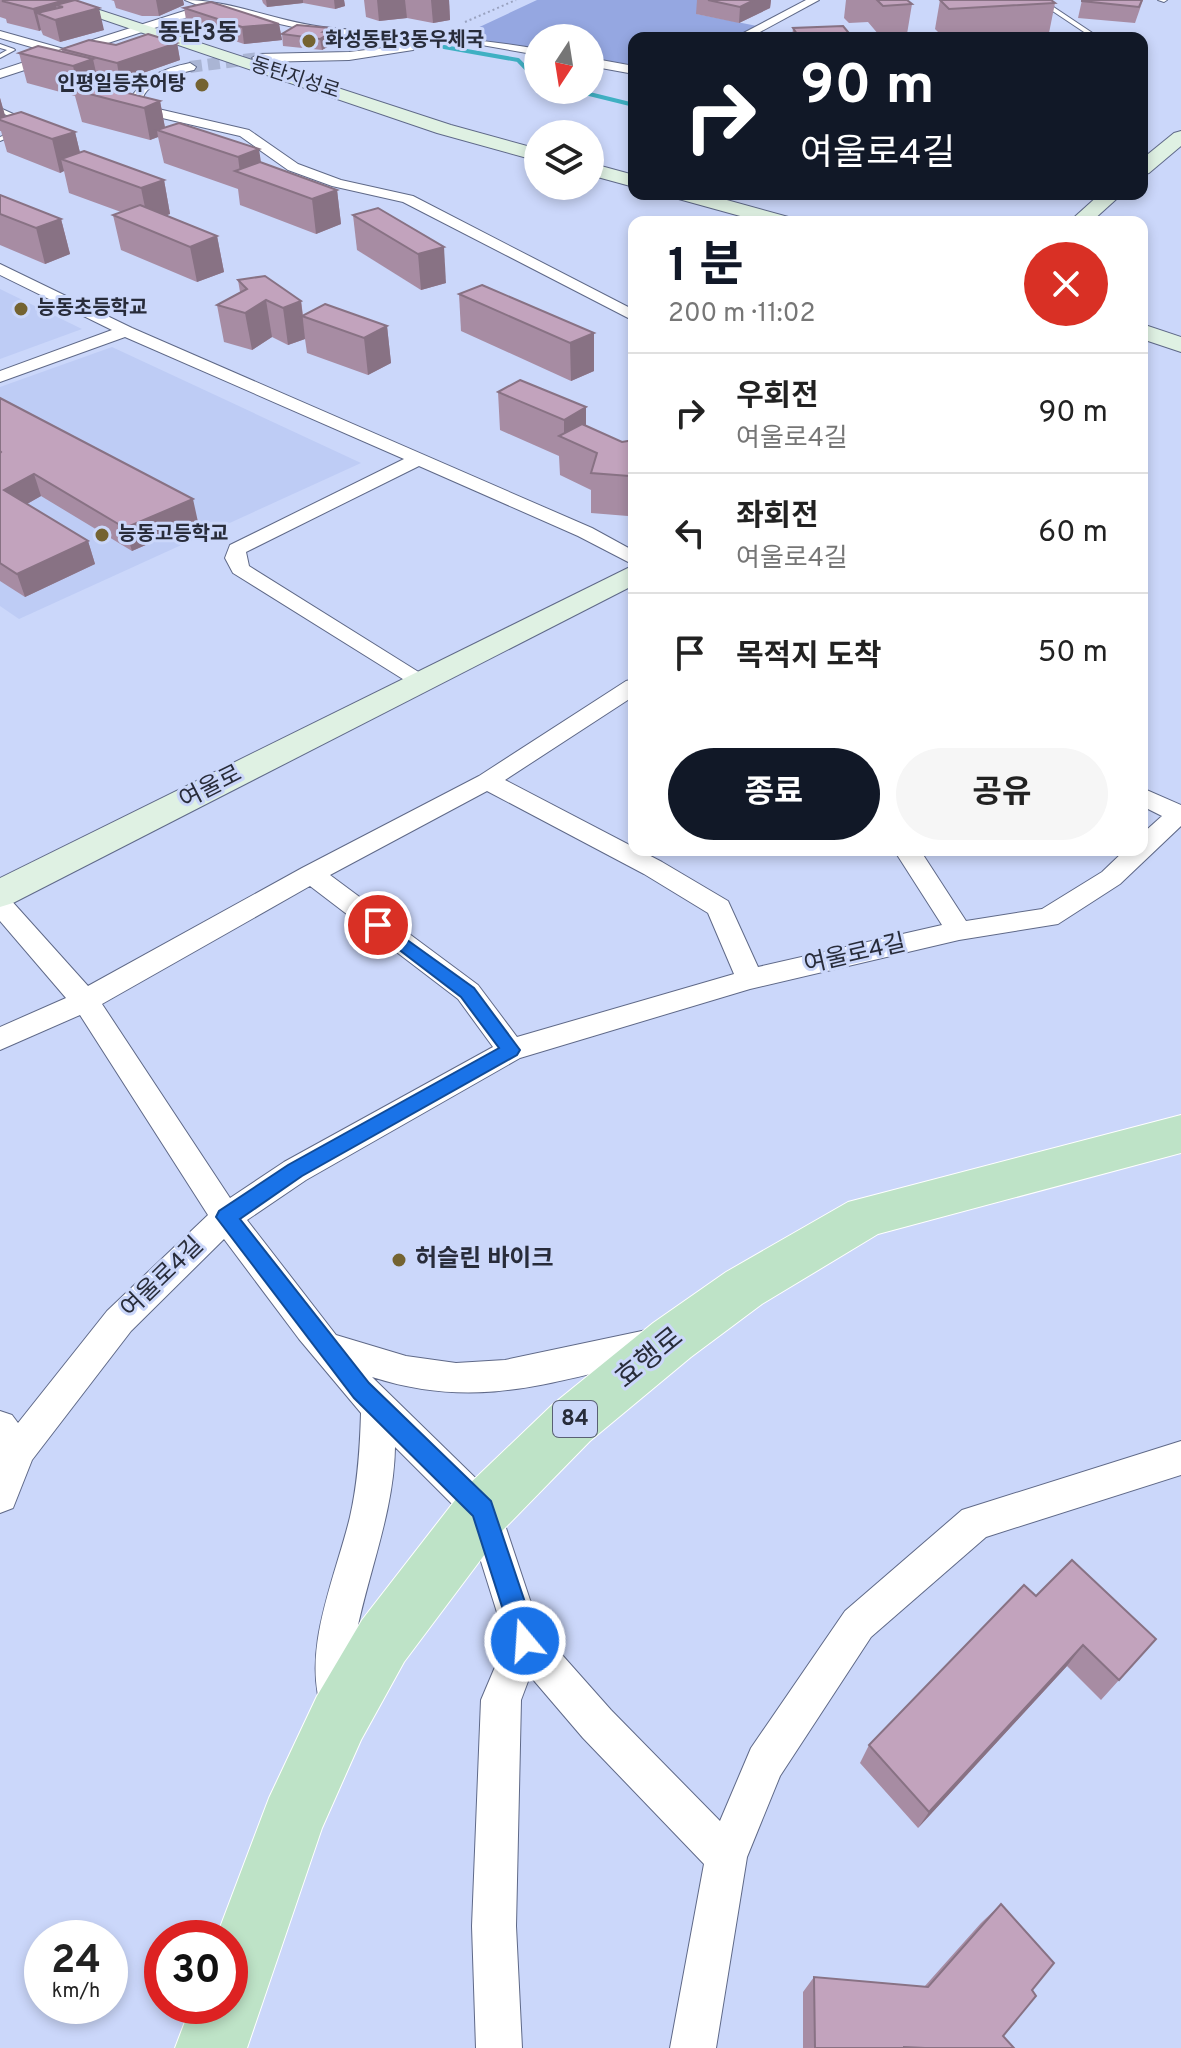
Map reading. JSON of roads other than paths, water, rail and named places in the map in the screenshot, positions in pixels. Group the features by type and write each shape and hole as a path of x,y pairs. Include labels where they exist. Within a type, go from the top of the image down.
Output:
{"main road":[{"name":"동탄지성로","path":"54,0 444,129 524,151"},
{"path":"1148,164 1181,137"},
{"path":"604,173 628,179"},
{"path":"704,200 763,216"},
{"path":"1086,216 1105,200"},
{"path":"1148,333 1181,345"},
{"name":"여울로","path":"0,894 628,577"},
{"name":"효행로","path":"248,1944 292,1821 339,1718 383,1641 483,1510 571,1423 672,1340 744,1288 865,1217 1181,1134"},
{"path":"211,2048 220,2024"}],"street":[{"path":"190,0 356,36 444,38 524,50"},
{"path":"0,74 227,0"},
{"path":"752,32 814,0"},
{"path":"0,34 64,53"},
{"path":"258,58 349,56 401,49 444,38"},
{"path":"604,65 628,69"},
{"path":"190,67 152,78 134,102 136,108 244,133 293,167 337,183 408,199 628,313"},
{"path":"0,269 126,331 585,532 628,556"},
{"path":"0,377 126,331"},
{"path":"417,460 237,549 235,558 240,569 422,681"},
{"path":"0,1039 85,1001 311,874 487,781 628,693"},
{"path":"487,781 628,855"},
{"path":"1148,799 1180,814"},
{"name":"여울로4길","path":"1148,843 1180,814"},
{"path":"630,856 719,907 750,979"},
{"path":"911,856 959,931"},
{"name":"여울로4길","path":"0,1496 9,1439 119,1321 226,1217 295,1171 511,1050 750,979 959,931 1049,917 1111,878 1134,856"},
{"path":"311,874 468,992 511,1050"},
{"path":"0,904 85,1001 226,1217 325,1346 378,1406 483,1510 525,1641 597,1724 726,1857"},
{"path":"325,1346 396,1369 457,1379 500,1376 672,1340"},
{"path":"339,1718 336,1639 368,1516 377,1467 378,1406"},
{"path":"693,2048 726,1857 765,1762 858,1624 975,1523 1181,1458"},
{"path":"499,2048 494,1926 501,1700 525,1641"}],"lane":[{"path":"1039,0 1088,32"},
{"path":"0,46 12,50 0,56"},
{"path":"0,110 20,119 24,129 0,139"}],"waterway":[{"path":"444,47 518,60 524,66"},
{"path":"604,98 628,104"}],"tunnel":[{"path":"190,67 258,58"}],"place":[{"name":"화성동탄3동우체국","path":"309,41"},
{"name":"인평일등추어탕","path":"202,85"},
{"name":"능동초등학교","path":"21,309"},
{"name":"능동고등학교","path":"102,535"},
{"name":"허슬린 바이크","path":"399,1260"}],"district":[{"name":"동탄3동","path":"198,34"}]}
